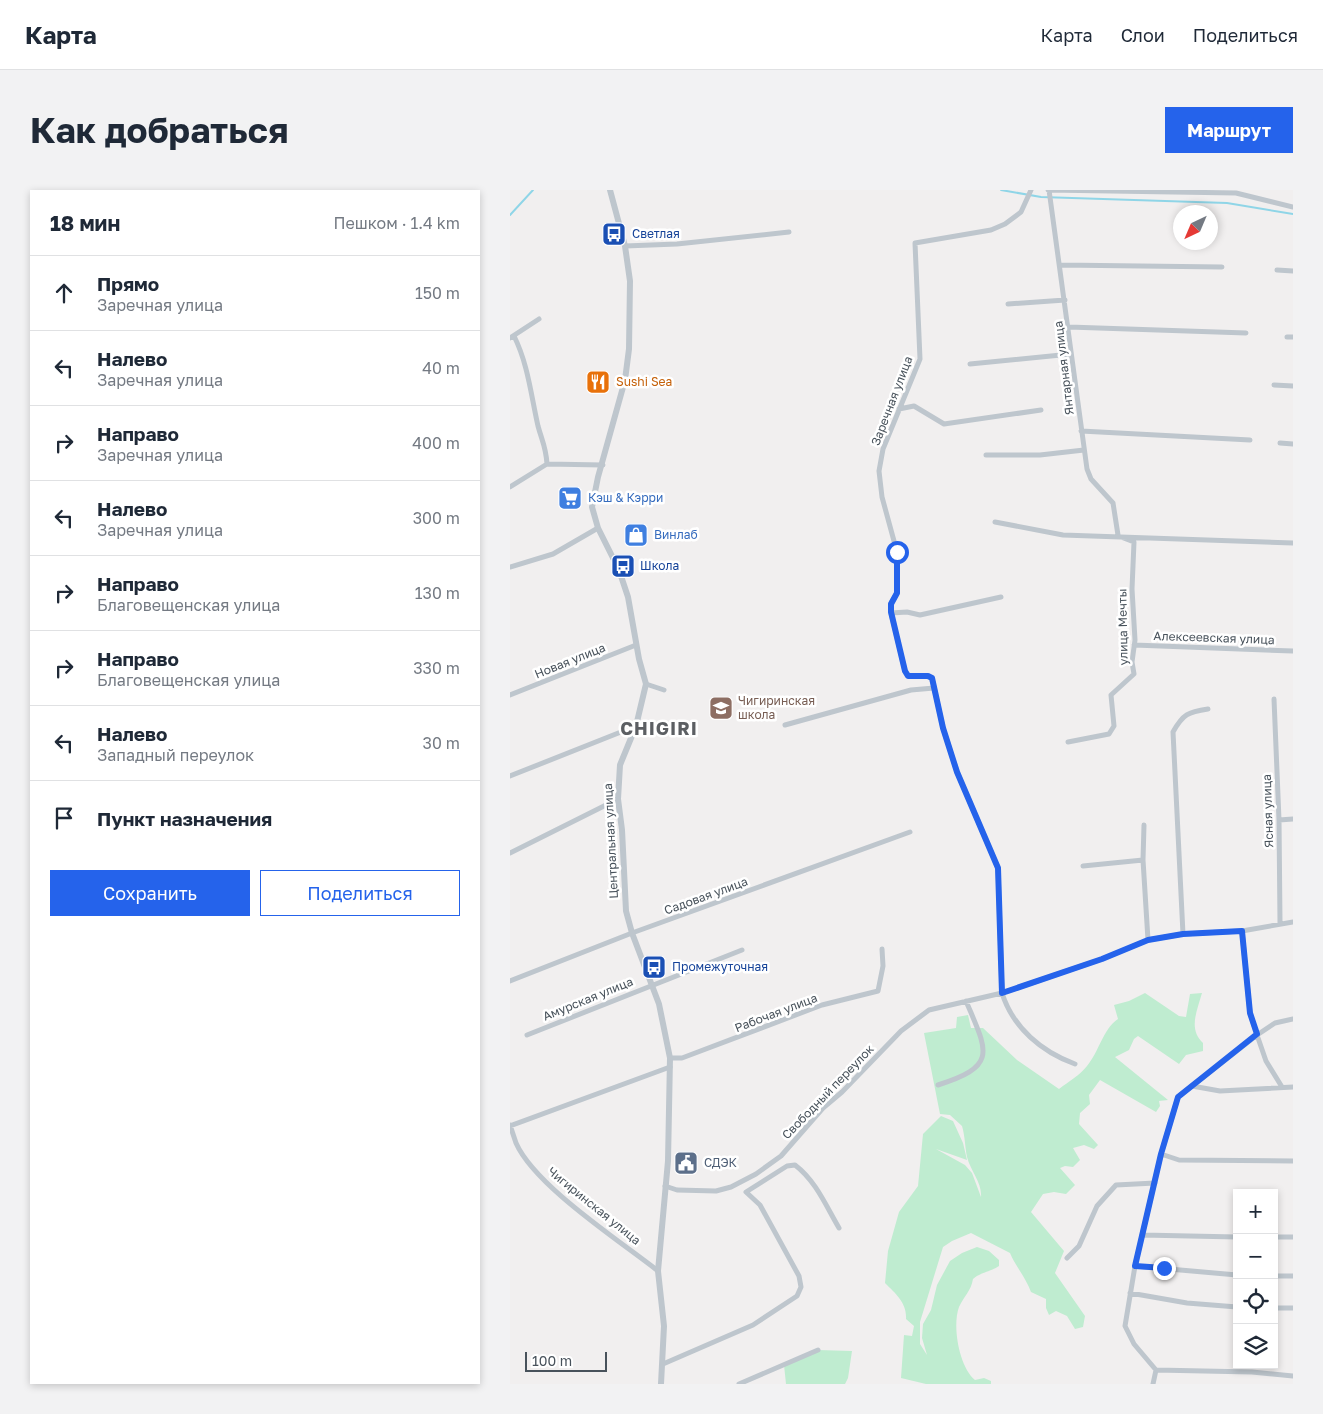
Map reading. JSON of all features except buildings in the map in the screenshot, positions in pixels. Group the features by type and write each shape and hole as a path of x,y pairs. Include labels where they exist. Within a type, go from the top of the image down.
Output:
{"street":[{"name":"Центральная улица","path":"610,190 625,246 631,306 629,349 624,380 603,465 598,477 592,507 598,528 619,570 628,596 636,645 646,684 636,726 620,765 618,799 622,830 626,911 632,933 659,1004 670,1058 668,1160 658,1271 664,1326 662,1384"},
{"name":"Заречная улица","path":"934,688 932,678 928,676 912,677 905,671 891,612 891,604 897,593 897,552 882,497 879,471 883,449 920,359 915,243 991,230 1006,224 1021,212 1031,190"},
{"path":"1048,190 1236,193 1293,207"},
{"name":"Янтарная улица","path":"1048,190 1069,327 1084,450 1091,479 1113,503 1118,535"},
{"path":"625,246 677,244 790,232"},
{"path":"1060,265 1222,267"},
{"path":"1277,270 1293,271"},
{"path":"1008,304 1065,300"},
{"path":"539,319 512,337 521,349 538,428 546,446 547,464"},
{"path":"1069,327 1246,333"},
{"path":"970,364 1071,354"},
{"path":"1274,385 1293,386"},
{"path":"899,409 914,406 944,424 1042,410"},
{"path":"1082,431 1250,440"},
{"path":"1280,443 1293,444"},
{"path":"986,455 1040,455 1084,450"},
{"path":"510,487 547,464 603,465"},
{"path":"995,522 1063,535 1118,535 1293,543"},
{"path":"510,567 553,554 598,528"},
{"name":"улица Мечты","path":"1068,742 1109,734 1114,726 1111,695 1134,674 1132,662 1134,645 1132,589 1134,542 1118,535"},
{"path":"891,612 908,612 920,615 1002,597"},
{"name":"Новая улица","path":"510,695 636,645"},
{"name":"Алексеевская улица","path":"1134,645 1293,651"},
{"path":"646,684 664,690"},
{"path":"786,726 911,690 934,688 943,728 957,772 998,868 1002,993 1006,1005 1016,1022 1031,1039 1054,1057 1075,1064"},
{"name":"Ясная улица","path":"1274,698 1279,820 1280,923"},
{"path":"1183,934 1172,732 1181,717 1192,712 1208,709"},
{"path":"510,776 636,726"},
{"path":"510,853 618,799"},
{"path":"1279,820 1293,819"},
{"path":"1144,825 1143,860 1148,940"},
{"name":"Садовая улица","path":"510,981 632,933 910,832"},
{"path":"1083,866 1143,860"},
{"path":"1002,993 1102,959 1148,940 1183,934 1242,931 1293,922"},
{"path":"1242,931 1250,1013 1266,1061 1282,1087"},
{"name":"Рабочая улица","path":"670,1058 682,1058 822,1005 878,991 883,966 882,949"},
{"name":"Амурская улица","path":"527,1035 742,950"},
{"name":"Свободный переулок","path":"665,1186 677,1190 716,1191 732,1187 756,1174 781,1156 823,1108 842,1092 888,1044 920,1015 928,1010 1002,993"},
{"path":"938,1085 957,1080 974,1069 983,1058 984,1044 966,1001"},
{"path":"1154,1384 1156,1370 1134,1344 1125,1326 1142,1235 1161,1154 1178,1097 1257,1034 1275,1023 1293,1020"},
{"path":"510,1125 670,1067"},
{"path":"1192,1086 1220,1092 1293,1087"},
{"name":"Чигиринская улица","path":"510,1125 516,1143 542,1178 581,1212 658,1271"},
{"path":"510,1146 516,1143"},
{"path":"1161,1154 1179,1160 1293,1161"},
{"path":"663,1364 752,1324 797,1296 801,1287 800,1276 760,1205 746,1192 787,1166 795,1165 804,1172 817,1189 839,1228"},
{"path":"1067,1258 1079,1246 1097,1206 1116,1185 1155,1183"},
{"path":"1142,1235 1233,1236"},
{"path":"1278,1237 1293,1237"},
{"path":"1135,1266 1233,1276"},
{"path":"1278,1276 1293,1276"},
{"path":"1130,1293 1187,1303 1233,1306"},
{"path":"1278,1308 1293,1308"},
{"path":"740,1384 818,1350"},
{"path":"1156,1370 1252,1372 1293,1376"}],"green space":[{"path":"1145,993 1179,1016 1186,1017 1190,994 1202,993 1196,1013 1195,1026 1198,1038 1203,1043 1203,1051 1186,1055 1179,1064 1138,1036 1134,1039 1129,1050 1115,1057 1168,1100 1159,1101 1160,1106 1156,1112 1100,1080 1089,1095 1090,1104 1080,1113 1079,1124 1098,1145 1094,1149 1084,1145 1073,1148 1080,1160 1073,1167 1065,1166 1060,1168 1075,1185 1066,1194 1054,1192 1043,1194 1031,1212 1064,1251 1055,1273 1085,1316 1083,1327 1075,1329 1067,1316 1056,1311 1049,1315 1046,1308 1046,1299 1031,1292 1010,1253 971,1233 943,1247 920,1322 920,1344 927,1355 922,1338 923,1324 931,1310 937,1285 950,1261 962,1253 977,1247 989,1251 999,1260 999,1266 973,1279 959,1307 956,1325 958,1346 969,1374 975,1380 984,1378 991,1381 991,1384 926,1384 901,1378 904,1335 912,1336 914,1326 906,1319 903,1303 885,1283 888,1251 899,1212 918,1186 923,1134 941,1116 953,1121 963,1143 967,1160 936,1149 965,1165 972,1173 981,1197 980,1187 967,1157 962,1126 950,1115 940,1114 924,1033 956,1028 957,1017 968,1015 971,1028 983,1028 1017,1060 1059,1089 1087,1066 1105,1035 1118,1019 1114,1005 1129,1001"},
{"path":"818,1350 852,1351 848,1378 845,1384 786,1384 784,1365"}],"waterway":[{"path":"510,215 533,190"},
{"path":"1001,190 1041,197 1227,203 1293,214"}],"place":[{"name":"Светлая","path":"614,234"},
{"name":"Sushi Sea","path":"598,382"},
{"name":"Кэш & Кэрри","path":"570,498"},
{"name":"Винлаб","path":"636,535"},
{"name":"Школа","path":"623,566"},
{"name":"Чигиринская школа","path":"721,708"},
{"name":"Промежуточная","path":"654,967"},
{"name":"СДЭК","path":"686,1163"}],"district":[{"name":"CHIGIRI","path":"659,729"}],"route":[{"path":"897,552 897,593 891,604 891,612 905,671 908,676 928,676 932,678 943,728 957,772 998,868 1002,993 1102,959 1148,940 1183,934 1242,931 1250,1013 1257,1034 1178,1097 1161,1154 1135,1266 1164,1268"}]}
